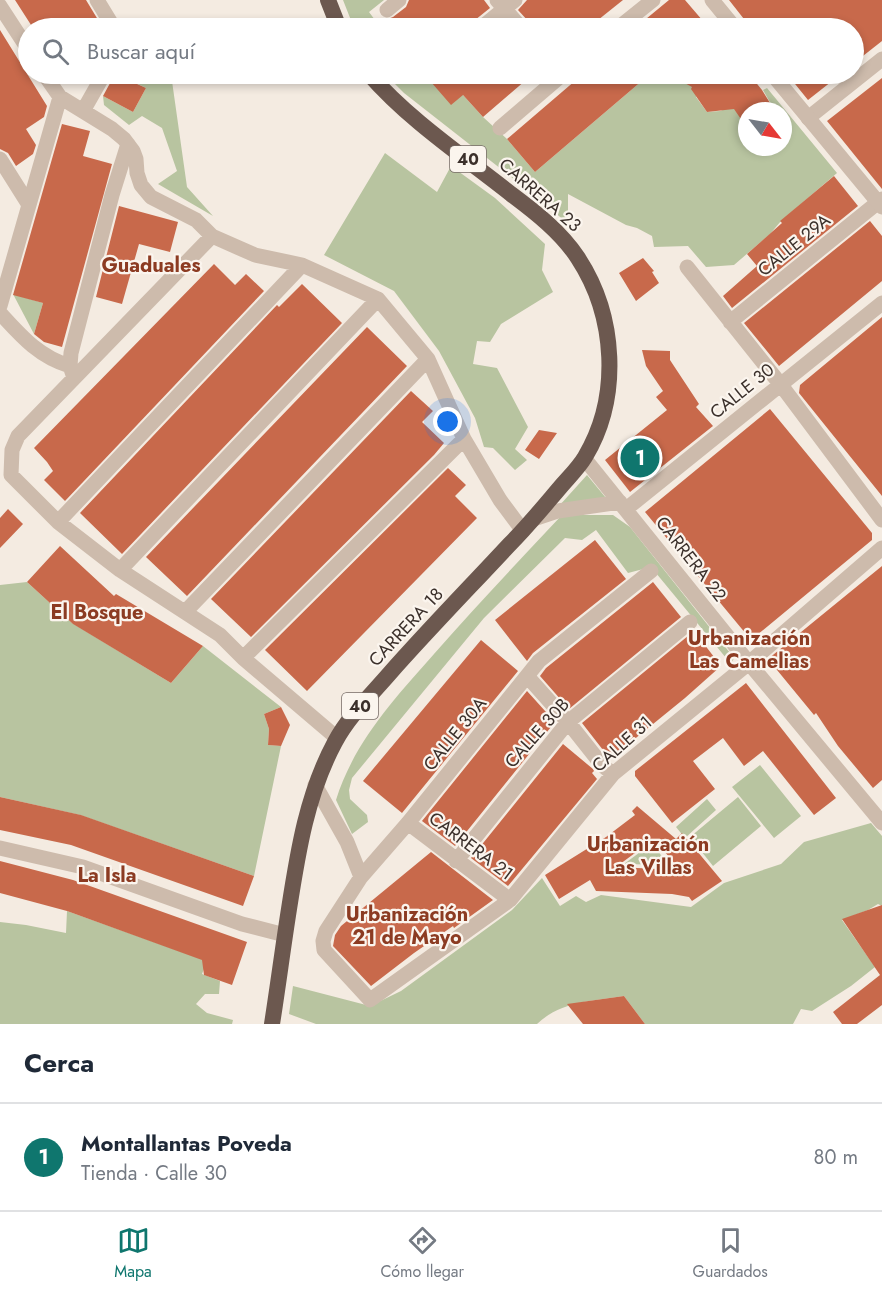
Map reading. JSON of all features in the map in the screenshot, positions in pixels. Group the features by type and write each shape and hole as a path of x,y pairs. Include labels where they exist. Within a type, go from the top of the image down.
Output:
{"highway":[{"path":"328,0 335,18"},
{"name":"CARRERA 23","path":"378,84 396,103 540,216 568,244 580,260 601,310 610,355 605,404 598,428 584,458"},
{"name":"CARRERA 18","path":"272,1024 298,852 315,786 337,738 358,709 529,525 584,458"}],"street":[{"path":"97,0 108,18"},
{"path":"630,18 653,0"},
{"path":"712,0 727,18"},
{"path":"491,18 505,3 515,18"},
{"path":"0,6 18,34"},
{"path":"864,73 882,59"},
{"path":"51,84 60,98 112,129 128,144 136,159 136,173 141,185 151,197 196,220 212,236 255,255 302,265 378,299 428,359 464,439 500,500 529,525 558,511 623,506"},
{"path":"83,111 98,84"},
{"path":"500,128 549,84"},
{"path":"780,84 881,203"},
{"path":"808,118 851,84"},
{"path":"0,306 60,98"},
{"path":"72,372 71,353 112,195 128,144"},
{"path":"0,159 29,205"},
{"name":"CALLE 29A","path":"730,322 881,203"},
{"path":"212,236 72,372 18,436 12,450 11,475 58,522 120,570 219,635 337,738"},
{"path":"58,522 302,265"},
{"path":"687,267 781,385 882,520"},
{"path":"120,570 378,299"},
{"name":"CALLE 30","path":"623,506 781,385 882,303"},
{"path":"0,313 29,345 72,372"},
{"path":"185,612 428,359"},
{"path":"243,658 464,439"},
{"name":"CARRERA 22","path":"584,458 749,663 876,804 882,823"},
{"path":"0,487 14,478"},
{"name":"CALLE 31","path":"370,1000 510,900 613,774 749,663 882,548"},
{"name":"CALLE 30A","path":"370,1000 324,950 323,941 326,931 361,877 408,823 539,661 651,572"},
{"name":"CALLE 30B","path":"456,861 568,722 690,622"},
{"path":"527,676 602,765 613,774"},
{"path":"315,786 347,842 361,877"},
{"name":"CARRERA 21","path":"408,823 510,900"},
{"path":"0,848 83,867 242,924 285,935"}],"green space":[{"path":"343,0 384,0 369,12 374,18 350,18"},
{"path":"138,84 172,84 187,187 213,216 158,184 177,171 162,128 142,116 129,125 104,105 103,96 133,112 146,88"},
{"path":"395,84 437,84 463,95 507,139 535,172 638,84 688,84 701,91 696,97 707,112 720,111 733,106 738,114 738,156 792,156 792,118 837,173 734,265 706,267 688,246 654,247 652,236 568,194 568,224"},
{"path":"767,88 779,102 770,102 763,90"},
{"path":"385,153 437,192 451,166 495,198 545,244 542,270 553,292 501,324 490,342 477,341 473,364 497,368 528,427 515,449 527,460 515,470 493,448 484,447 475,418 439,351 394,291 324,255"},
{"path":"13,294 43,303 34,334"},
{"path":"587,475 606,498 559,506"},
{"path":"613,515 630,527 734,658 731,664 651,567 628,573 596,530 582,540 565,538 484,618 352,778 349,790 350,799 367,815 368,822 352,834 336,800 353,759 377,722 449,636 561,516"},
{"path":"27,582 72,623 171,683 203,646 281,707 264,714 269,729 268,745 281,746 254,876 80,815 0,797 0,585"},
{"path":"760,765 801,816 774,838 732,787"},
{"path":"738,797 761,826 713,866 690,837"},
{"path":"707,799 716,810 685,838 676,827"},
{"path":"871,823 882,836 882,906 878,904 842,920 875,967 851,986 812,1011 801,1009 793,1024 645,1024 624,996 567,1006 546,1016 537,1024 316,1024 289,1014 293,986 370,1006 401,991 512,910 542,878 560,906 576,896 586,902 601,895 691,907 724,883 781,864 804,842"},
{"path":"651,844 670,865 624,864"},
{"path":"67,911 207,961 202,974 220,981 219,994 205,994 196,1004 207,1013 233,1020 232,1024 0,1024 0,922 66,933"}],"building":[{"path":"15,0 86,0 97,18 27,18"},
{"path":"409,0 484,0 490,8 478,18 390,18 406,7"},
{"path":"527,0 623,0 600,18 525,18 518,10"},
{"path":"669,0 685,0 700,18 647,18"},
{"path":"729,0 882,0 882,41 864,55 864,18 743,18"},
{"path":"0,30 18,59 18,84 33,84 47,106 44,117 26,129 36,145 33,154 16,166 8,153 0,149"},
{"path":"882,78 882,189 827,121"},
{"path":"110,84 137,84 146,88 133,112 103,96"},
{"path":"433,84 521,84 483,117 463,95 451,105"},
{"path":"571,84 638,84 535,172 507,139"},
{"path":"686,84 757,84 769,102 738,102 738,115 734,109 707,112 691,89 692,87"},
{"path":"795,84 828,84 808,100"},
{"path":"62,124 90,131 83,156 112,164 62,347 44,342 34,334 43,303 13,295"},
{"path":"834,176 858,206 732,308 723,296 757,266 747,254 782,223 780,221"},
{"path":"119,206 178,222 170,252 139,244 122,304 96,297"},
{"path":"870,221 882,236 882,281 779,366 744,323"},
{"path":"643,258 654,271 652,272 659,283 636,301 619,273"},
{"path":"214,264 235,285 246,274 264,291 65,501 44,480 53,471 34,448"},
{"path":"302,284 342,323 122,554 80,513 277,305 279,307"},
{"path":"882,317 882,496 799,393 800,385"},
{"path":"367,327 407,366 187,596 146,557"},
{"path":"642,350 670,351 670,360 699,404 696,407 713,426 630,492 605,460 667,410 656,397 663,391 646,366"},
{"path":"411,391 433,411 422,422 444,443 251,637 211,599"},
{"path":"770,409 872,533 872,540 751,640 645,512"},
{"path":"539,430 557,433 539,459 525,450"},
{"path":"448,468 466,485 455,496 477,518 307,691 265,650"},
{"path":"8,509 23,524 0,548 0,518"},
{"path":"595,540 626,579 533,653 527,661 495,620"},
{"path":"60,546 114,596 116,594 203,646 171,683 73,624 27,582"},
{"path":"882,566 882,780 873,788 838,746 816,713 814,715 768,659"},
{"path":"653,582 681,617 569,709 540,676 546,668"},
{"path":"694,631 721,666 610,759 582,723"},
{"path":"481,640 518,671 402,813 363,781"},
{"path":"746,683 836,798 814,815 763,751 744,766 723,738 693,761 715,789 672,823 635,776 635,771"},
{"path":"527,691 555,722 455,846 422,821"},
{"path":"281,707 290,725 281,746 268,745 269,729 264,714"},
{"path":"563,744 593,769 592,773 597,779 508,886 471,858"},
{"path":"0,797 81,815 254,876 243,906 71,845 0,830"},
{"path":"637,806 676,839 682,833 722,881 692,901 689,897 672,894 596,891 590,880 559,899 545,875 606,837 635,815 632,811","holes":["654,839 680,870 616,867"]},
{"path":"431,852 493,900 414,953 371,986 333,946 335,935 341,926"},
{"path":"0,861 73,880 247,942 232,985 204,975 202,960 67,911 0,893"},
{"path":"882,905 882,1005 857,1024 842,1024 833,1012 880,975 842,919"},
{"path":"624,996 645,1024 583,1024 567,1004"}],"place":[{"name":"Montallantas Poveda","path":"640,458"}],"district":[{"name":"Guaduales","path":"151,265"},
{"name":"El Bosque","path":"97,612"},
{"name":"Urbanización Las Camelias","path":"749,650"},
{"name":"Urbanización Las Villas","path":"648,856"},
{"name":"La Isla","path":"107,875"},
{"name":"Urbanización 21 de Mayo","path":"407,926"}]}
